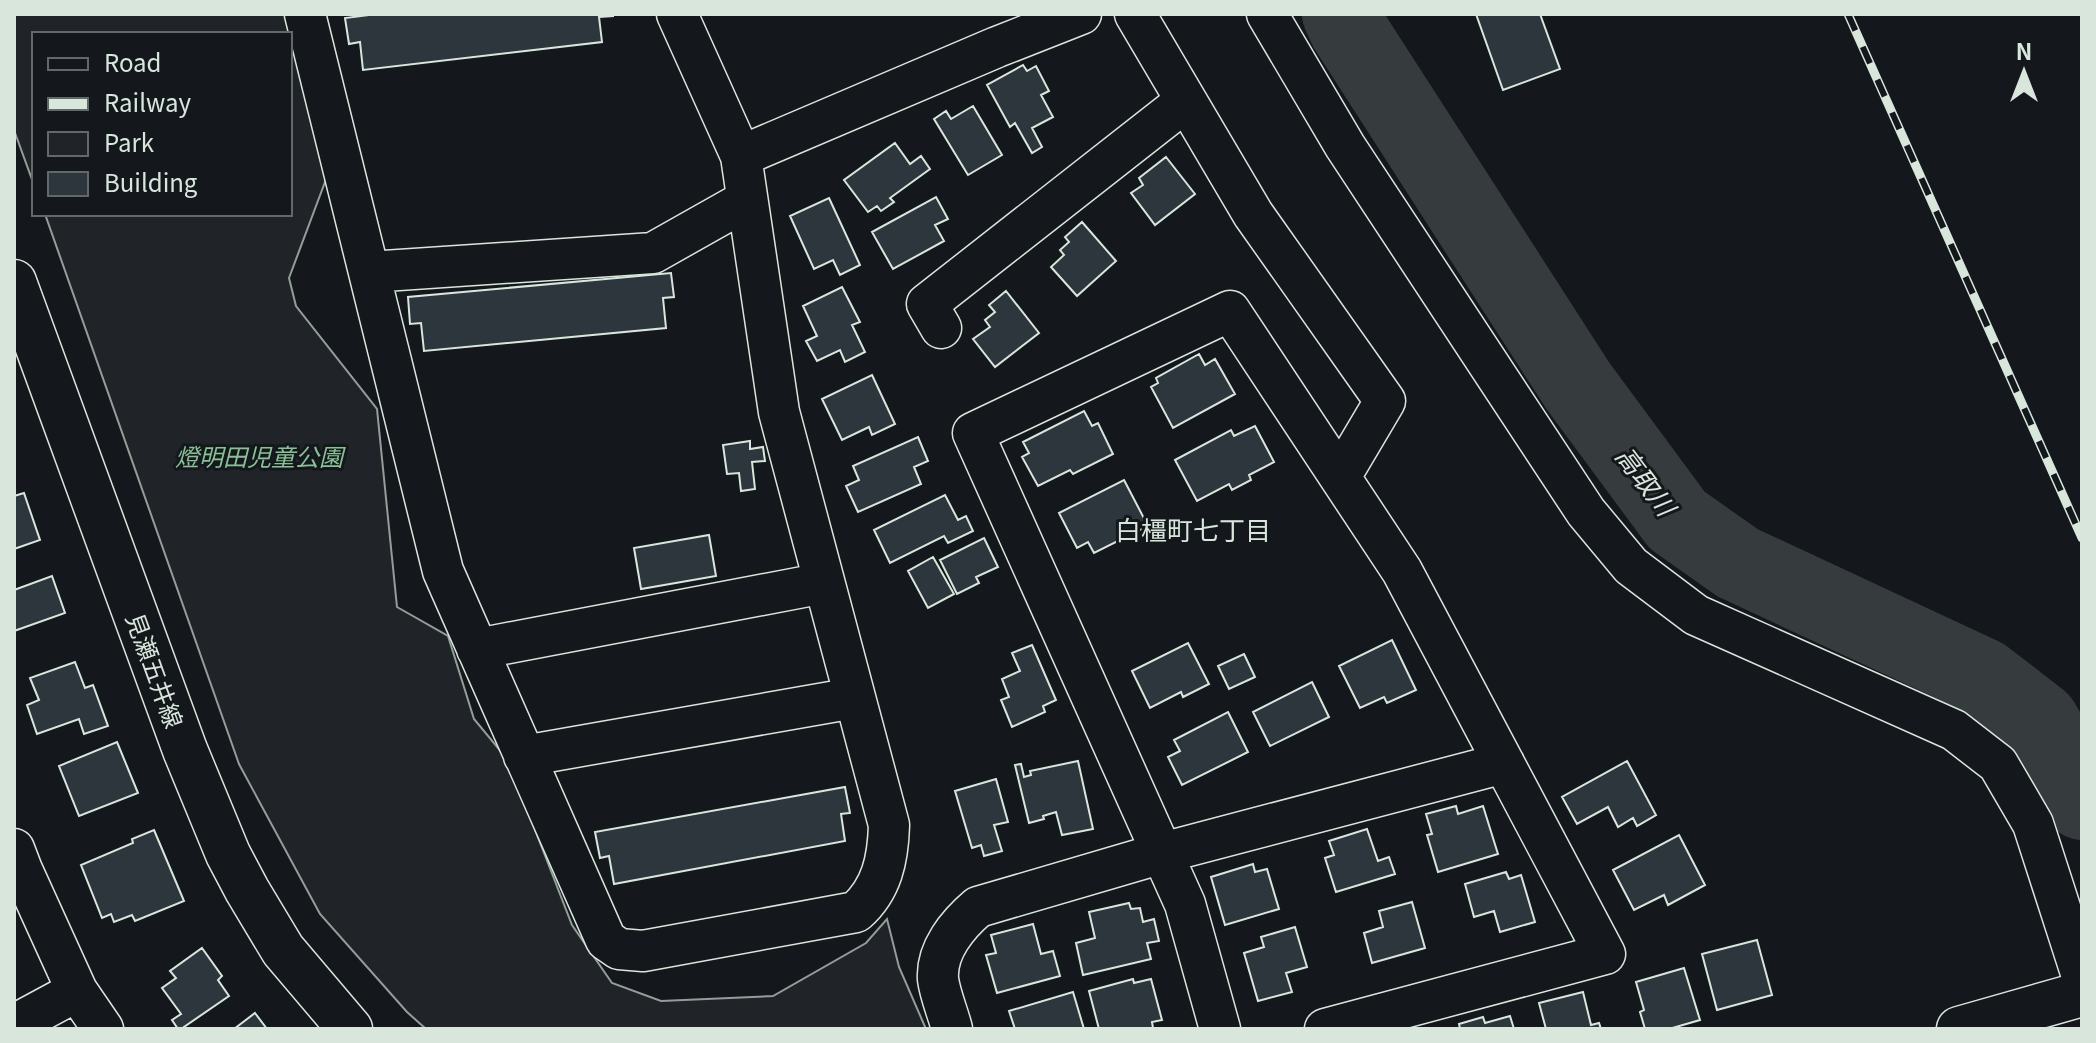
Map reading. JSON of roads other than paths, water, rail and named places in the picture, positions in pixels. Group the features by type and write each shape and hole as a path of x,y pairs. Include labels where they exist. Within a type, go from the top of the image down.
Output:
{"main road":[{"name":"見瀬五井線","path":"14,282 180,736 228,854 283,950 350,1029"},
{"path":"1959,1029 2082,994"}],"street":[{"path":"305,14 443,571 606,940 619,949 643,951 856,912 865,904 877,883 888,853 889,825 779,412 741,156 677,14"},
{"path":"741,156 1081,14"},
{"path":"1135,14 1253,214 1385,401 1340,477"},
{"path":"1267,14 1345,146 1586,512 1631,566 1696,615 1954,730 1998,764 2033,824 2082,976"},
{"path":"941,328 927,304 1186,101"},
{"path":"369,272 653,253 747,200"},
{"path":"1220,1029 1185,904 973,433 1230,311 1402,571 1605,954 1325,1029"},
{"path":"477,649 824,583"},
{"path":"524,756 854,698"},
{"path":"952,1029 938,978 943,950 960,922 978,907 1162,853 1504,763"},
{"path":"14,849 77,991 103,1029"},
{"path":"14,1025 77,991"}],"waterway":[{"name":"高取川","path":"1341,14 1578,386 1677,520 1738,563 1983,677 2040,721 2074,779 2082,801"}],"railway":[{"path":"1848,14 2082,538"}],"district":[{"name":"白橿町七丁目","path":"1193,528"}],"park label":[{"name":"燈明田児童公園","path":"259,455"}]}
